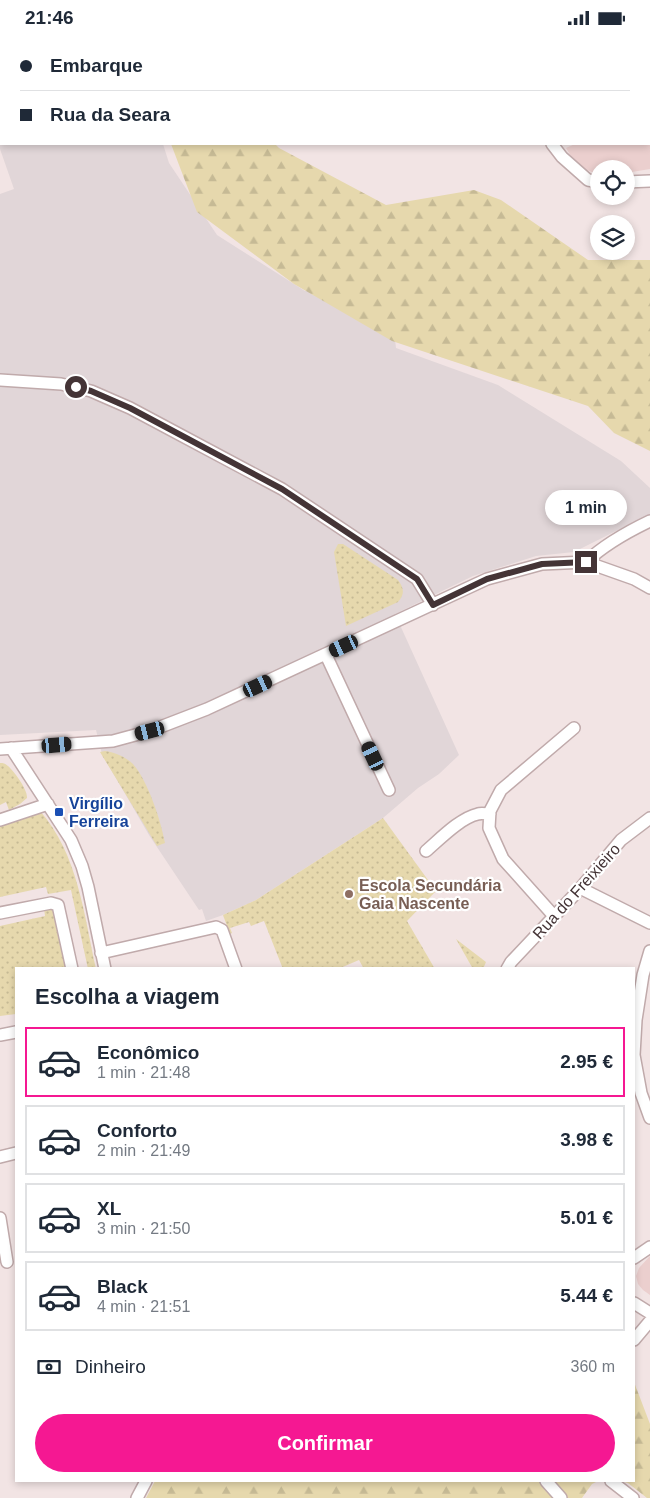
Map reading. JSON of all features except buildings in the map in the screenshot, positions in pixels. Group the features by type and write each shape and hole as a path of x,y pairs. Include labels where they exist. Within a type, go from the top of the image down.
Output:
{"street":[{"path":"553,145 562,157 590,181"},
{"path":"635,182 650,181"},
{"path":"0,380 61,384 91,391 130,408 282,489 417,579 433,605"},
{"path":"586,562 598,550 618,537 650,521"},
{"path":"5,748 113,741 150,731 206,709 326,655 487,579 542,564 586,562 634,579 650,588"},
{"path":"326,655 389,790"},
{"path":"554,916 503,859 489,828 490,811 501,790 574,728"},
{"path":"5,748 48,804 71,840 82,866 104,967"},
{"path":"0,820 48,804"},
{"path":"426,851 469,818 479,813 490,814"},
{"name":"Rua do Freixieiro","path":"508,967 621,840 650,818"},
{"path":"580,888 650,923"},
{"path":"0,913 55,903 59,908 72,967"},
{"path":"101,953 216,927 222,930 235,967"},
{"path":"635,1037 636,1019 647,976 650,951"},
{"path":"0,1035 15,1032"},
{"path":"635,1060 641,1093 650,1117"},
{"path":"0,1157 15,1153"},
{"path":"0,1218 8,1262"},
{"path":"635,1257 650,1247"},
{"path":"635,1304 650,1313"},
{"path":"635,1340 650,1321"},
{"path":"137,1498 145,1482"},
{"path":"547,1482 561,1498"},
{"path":"612,1482 633,1498"}],"shaded area":[{"path":"0,145 163,145 169,163 217,235 305,291 372,281 390,296 396,348 498,385 621,461 650,488 650,514 574,552 536,556 473,576 395,614 459,755 439,774 418,788 383,818 256,900 206,921 202,909 199,910 149,835 102,754 96,730 0,735 0,194 14,189"},
{"path":"573,145 650,145 650,169 635,172 635,160 590,160 590,171 584,169 572,158 566,148"},
{"path":"650,1256 650,1295 638,1284 636,1276 639,1268"}],"green space":[{"path":"171,145 276,145 386,205 474,190 501,200 588,260 650,260 650,451 614,433 588,406 392,341 294,284 197,212"},
{"path":"338,544 343,544 398,580 403,591 398,602 346,626 334,552"},
{"path":"105,751 127,759 139,771 153,802 165,843 157,846 100,752"},
{"path":"0,763 6,764 11,768 27,795 27,798 20,804 9,810 6,802 0,805"},
{"path":"40,811 53,828 63,846 78,886 96,967 88,967 71,890 48,894 46,887 0,897 0,823"},
{"name":"Escola Secundária Gaia Nascente","path":"383,818 436,891 407,921 434,967 363,967 359,960 343,967 282,967 264,921 251,926 249,922 230,928 232,933 230,934 223,915 256,900"},
{"path":"54,905 67,967 15,967 15,1014 0,1016 0,926 45,916 44,908"},
{"path":"456,939 486,962 484,967 472,967"},
{"path":"635,1385 650,1424 650,1498 647,1498 624,1482 635,1482"},
{"path":"154,1482 596,1482 592,1484 582,1498 146,1498"}],"place":[{"name":"Virgílio Ferreira","path":"59,812"},
{"name":"Escola Secundária Gaia Nascente","path":"349,894"}],"route":[{"path":"76,387 91,391 130,408 282,489 417,579 433,605 487,579 542,564 586,562"}]}
